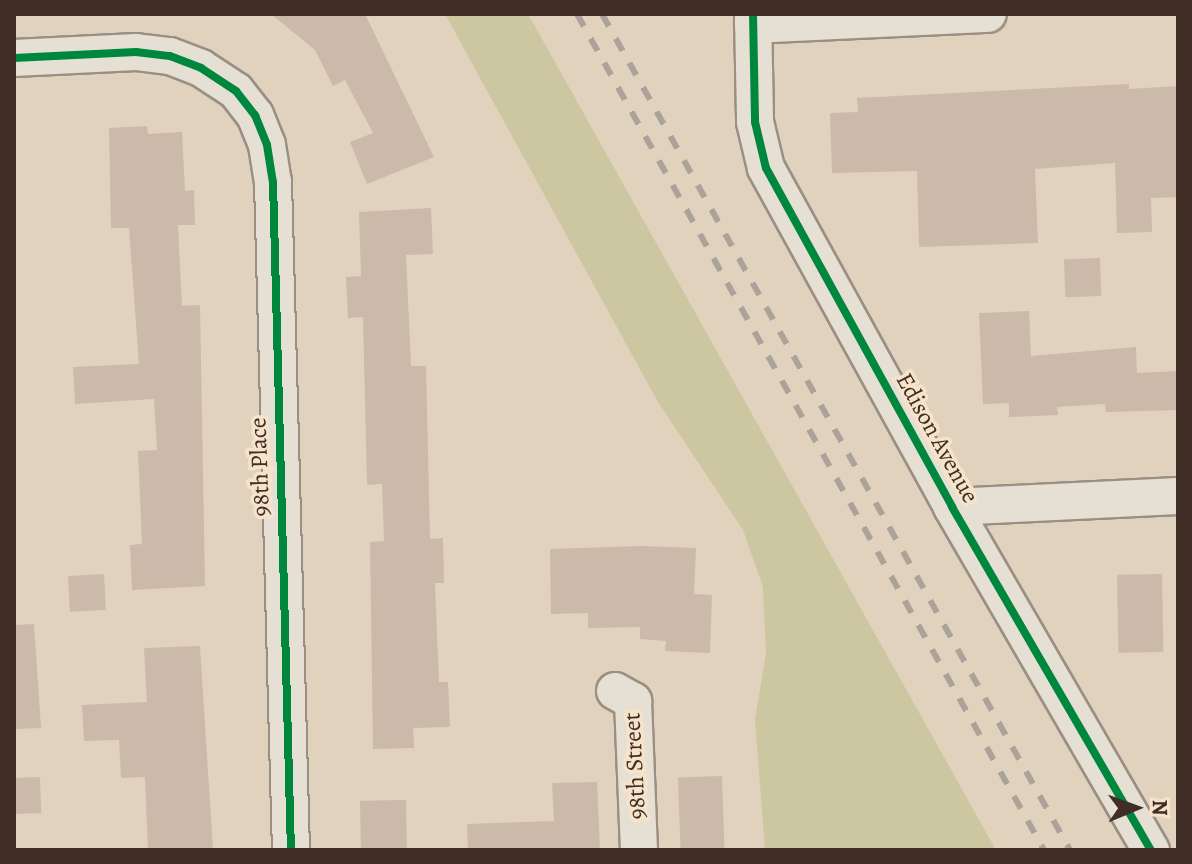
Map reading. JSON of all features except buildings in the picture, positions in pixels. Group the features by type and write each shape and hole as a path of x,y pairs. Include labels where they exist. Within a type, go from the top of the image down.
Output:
{"street":[{"path":"753,20 988,14"},
{"name":"Edison Avenue","path":"753,20 755,122 766,168 952,507 1151,850"},
{"name":"98th Place","path":"14,58 136,52 170,56 201,68 236,91 255,115 273,182 291,850"},
{"path":"952,507 1178,496"},
{"name":"98th Street","path":"615,691 633,701 639,850"}],"shaded area":[{"path":"445,14 528,14 996,850 765,850 755,720 766,653 763,587 743,530 658,402"}],"railway":[{"path":"577,14 1044,850"},
{"path":"602,14 1070,850"}],"cycle path":[{"path":"753,14 755,122 766,168 952,507 1151,850"},
{"path":"14,58 136,52 170,56 201,68 236,91 255,115 267,145 273,182 291,850"}]}
